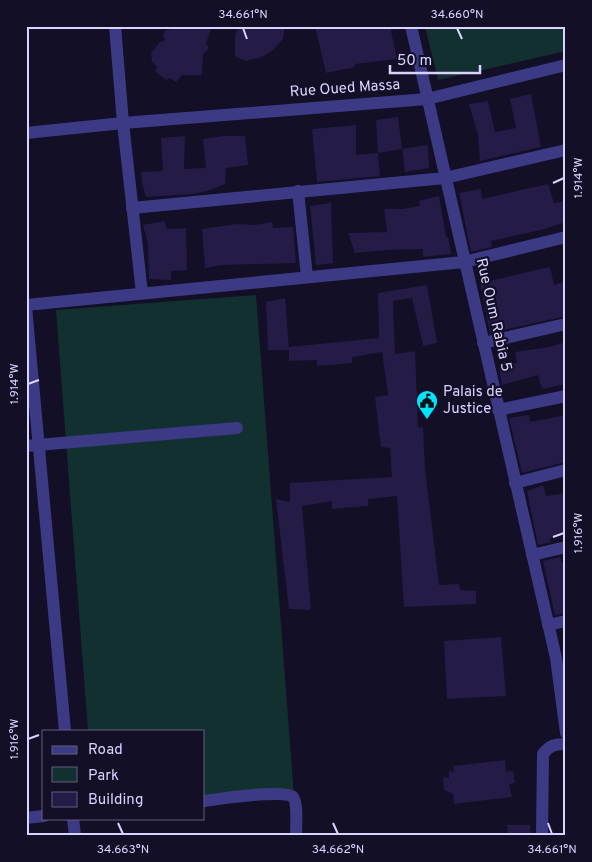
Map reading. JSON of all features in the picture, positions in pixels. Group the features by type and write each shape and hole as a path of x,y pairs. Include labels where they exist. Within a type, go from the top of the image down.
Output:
{"street":[{"path":"115,26 123,123 142,293"},
{"name":"Rue Oum Rabia 5","path":"410,26 548,625 561,661 566,732"},
{"name":"Rue Oued Massa","path":"26,132 427,99 566,65"},
{"path":"132,208 445,178 566,150"},
{"path":"298,192 306,277"},
{"path":"65,730 32,445 26,306 464,262 566,237"},
{"path":"483,343 566,324"},
{"path":"498,410 566,396"},
{"path":"32,445 237,428"},
{"path":"515,483 566,470"},
{"path":"532,555 566,547"},
{"path":"548,625 566,621"},
{"path":"542,836 543,754 548,747 554,744 566,744"},
{"path":"205,800 289,794 295,803 296,836"},
{"path":"26,818 42,816"},
{"path":"73,820 75,836"}],"green space":[{"path":"425,26 566,26 566,51 438,80"},
{"path":"256,295 294,796 205,803 205,730 88,730 56,310"}],"building":[{"path":"171,26 212,26 206,43 209,48 203,54 202,75 182,75 176,82 170,78 166,80 155,71 157,67 152,61 151,53 160,42 165,40 163,34 166,30 172,29"},
{"path":"239,26 285,26 283,39 273,50 262,57 246,61 235,56 235,36"},
{"path":"315,26 390,26 397,59 355,64 355,67 326,73"},
{"path":"531,94 541,147 480,161 478,135 469,104 488,101 495,132 516,128 510,99"},
{"path":"398,117 402,149 378,153 376,120"},
{"path":"356,125 356,155 378,153 380,176 317,182 312,129"},
{"path":"185,136 184,169 206,168 203,139 224,136 245,136 248,165 226,168 225,184 207,191 193,194 146,197 141,172 163,171 161,138"},
{"path":"428,145 429,168 405,172 402,149"},
{"path":"548,184 554,203 566,201 566,222 541,230 491,241 492,247 471,252 459,193 481,189 482,199"},
{"path":"439,196 451,254 423,257 423,249 355,253 348,233 387,232 384,209 420,206 419,201"},
{"path":"331,203 333,263 316,265 310,206"},
{"path":"164,221 167,229 186,228 187,270 171,271 171,280 149,279 148,244 143,225"},
{"path":"272,222 273,228 293,227 296,263 222,265 205,268 202,229 236,224 255,225"},
{"path":"550,267 554,285 566,281 566,316 490,333 480,283"},
{"path":"427,285 437,343 423,346 412,298 393,301 395,354 415,351 418,428 423,427 425,469 439,585 459,584 460,590 476,591 476,604 404,607 397,496 368,499 368,506 332,509 332,501 302,506 311,610 289,609 276,499 290,502 290,483 392,477 390,448 381,447 375,397 388,395 382,352 352,357 352,363 317,366 317,360 289,361 289,347 379,338 378,293"},
{"path":"285,298 289,350 268,350 266,302"},
{"path":"566,342 566,384 542,389 538,375 502,385 499,367 517,363 515,352 549,347"},
{"path":"529,415 530,422 566,415 566,462 522,473 509,418"},
{"path":"543,485 546,496 566,493 566,534 550,538 551,542 538,545 527,491"},
{"path":"560,557 562,563 566,562 566,613 555,615 543,561"},
{"path":"501,637 506,696 447,699 444,641"},
{"path":"505,760 506,772 513,771 515,783 509,784 512,797 454,804 453,794 444,790 443,777 449,778 449,771 454,772 453,766"},
{"path":"507,825 530,825 531,836 508,836"}],"place":[{"name":"Palais de Justice","path":"427,420"}]}
